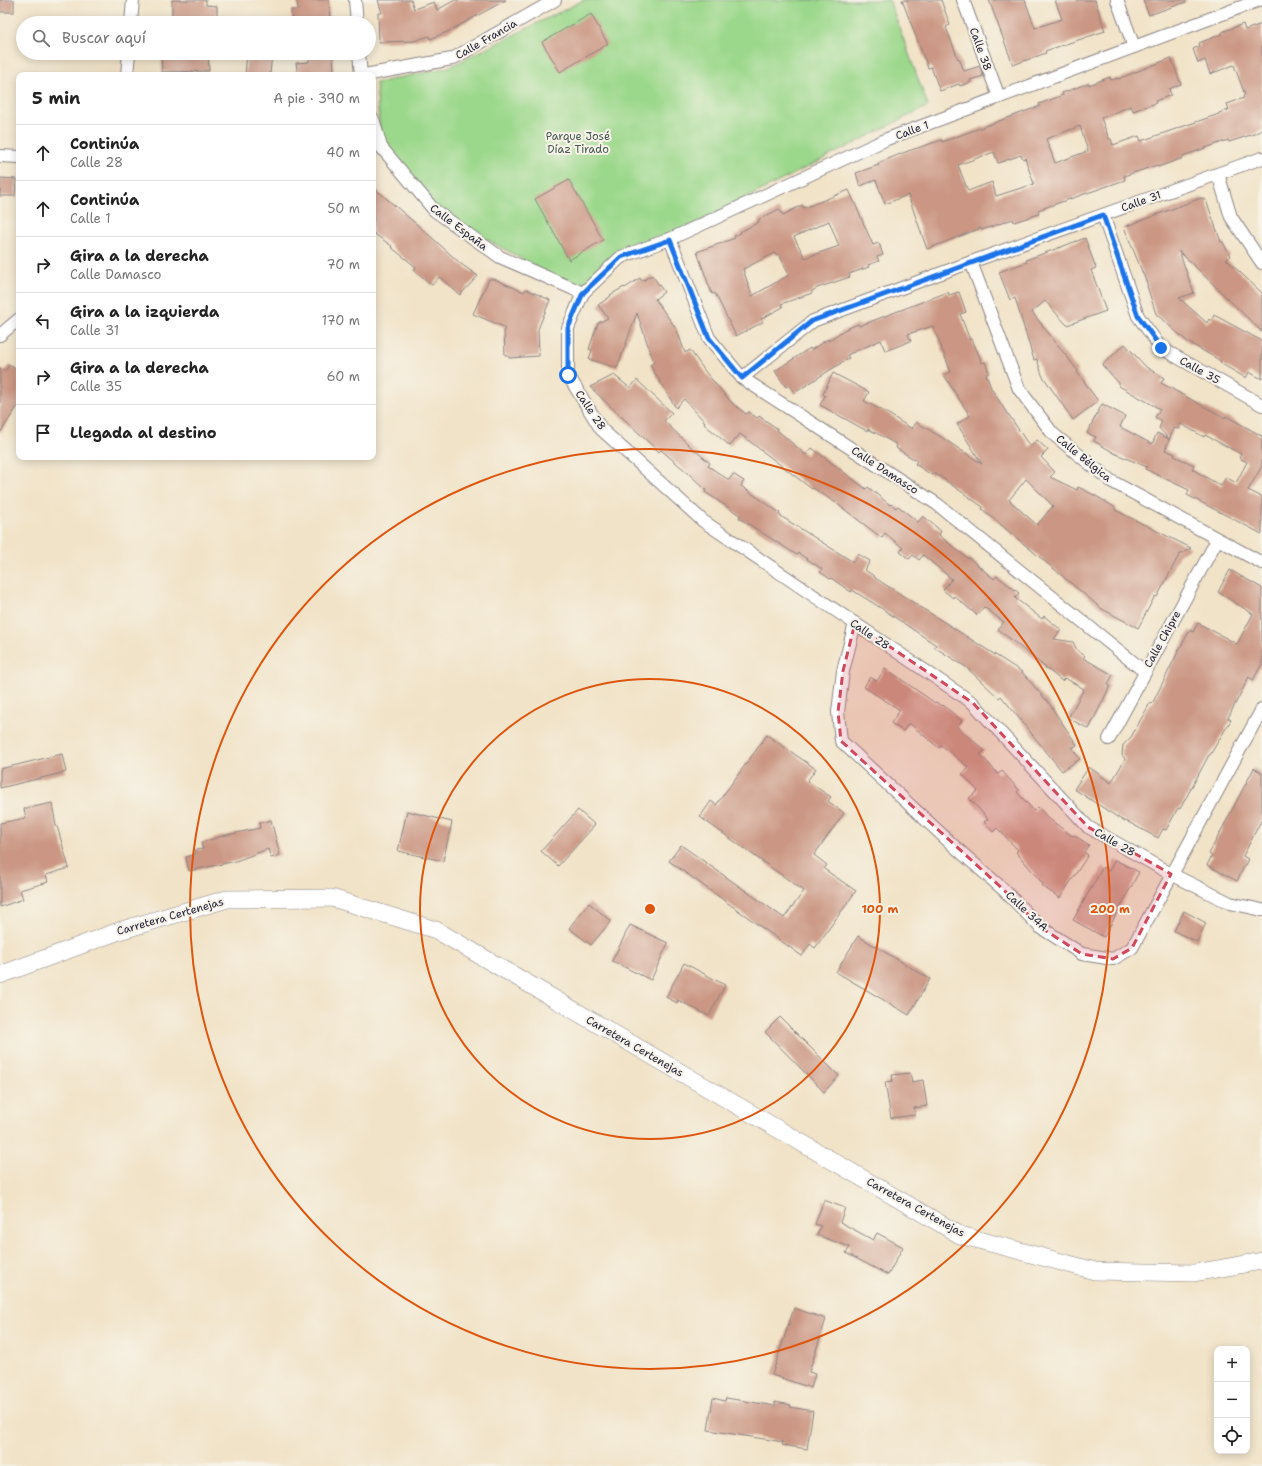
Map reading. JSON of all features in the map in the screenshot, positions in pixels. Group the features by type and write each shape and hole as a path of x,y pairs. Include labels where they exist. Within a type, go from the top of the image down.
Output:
{"main road":[{"name":"Carretera Certenejas","path":"0,975 122,930 227,899 332,898 436,930 960,1235 1095,1272 1194,1273 1262,1261"}],"street":[{"path":"132,16 134,0"},
{"path":"355,0 356,16"},
{"name":"Calle Francia","path":"376,73 452,59 555,0"},
{"name":"Calle 38","path":"963,0 999,97"},
{"path":"1117,0 1134,47"},
{"name":"Calle 1","path":"583,293 621,257 670,240 887,139 1260,0"},
{"path":"127,72 128,60"},
{"path":"360,60 361,72"},
{"name":"Calle España","path":"376,130 381,147 434,210 500,257 583,293"},
{"path":"0,156 16,157"},
{"name":"Calle 31","path":"742,378 812,321 971,262 1262,158"},
{"path":"1218,174 1231,217 1262,263"},
{"name":"Calle 35","path":"1103,215 1138,316 1161,348 1262,405"},
{"name":"Calle Damasco","path":"670,240 709,338 742,378 937,504 1144,672"},
{"name":"Calle Bélgica","path":"971,262 1019,389 1053,434 1111,481 1217,540 1262,563"},
{"name":"Calle 28","path":"583,293 568,328 568,375 601,429 703,521 973,702 1088,827 1171,874 1230,903 1262,910"},
{"path":"0,335 16,322"},
{"name":"Calle Chipre","path":"1109,739 1217,540"},
{"name":"Calle 34A","path":"855,623 843,671 838,712 842,741 954,846 1004,890 1040,926 1082,954 1114,959 1132,948 1262,709"}],"highlighted area":[{"path":"855,623 973,703 1088,827 1171,874 1132,948 1113,959 1082,954 1040,927 1004,890 841,741 838,712 843,671"}],"green space":[{"name":"Parque José Díaz Tirado","path":"584,0 889,0 928,106 612,266 583,293 434,210 381,147 376,83 449,67"}],"building":[{"path":"0,0 14,0 14,12 0,12"},
{"path":"172,0 206,0 206,5 217,6 217,16 172,16"},
{"path":"297,0 329,0 330,16 291,16 291,10 298,10"},
{"path":"378,0 411,0 414,9 434,2 437,10 455,0 506,0 447,32 430,39 429,36 414,41 379,42 378,13 382,13"},
{"path":"902,0 941,0 950,25 946,27 964,71 980,66 983,76 970,80 971,82 960,86 959,84 940,91 931,67 928,68"},
{"path":"989,0 1025,0 1035,28 1062,19 1055,0 1095,0 1105,31 1045,51 1046,53 1013,65"},
{"path":"1143,0 1186,0 1186,2 1149,15"},
{"path":"591,14 608,44 560,72 542,42"},
{"path":"1243,24 1245,30 1262,24 1262,130 1254,134 1229,142 1228,140 1183,156 1183,158 1158,167 1157,165 1124,176 1125,180 1038,210 1039,214 1014,222 1013,219 982,230 981,228 927,249 908,195 885,204 876,180 860,186 856,173 879,165 878,163 908,151 942,140 942,142 1040,106 1039,104 1063,95 1062,93 1089,83 1089,85 1110,77 1111,80 1118,79 1171,58 1181,84 1169,89 1171,95 1155,101 1156,103 1133,111 1131,106 1101,118 1109,139 1111,139 1113,145 1139,136 1141,141 1229,110 1227,104 1244,98 1243,96 1245,95 1234,65 1210,74 1205,60 1198,63 1193,49 1200,46 1199,43 1222,34 1222,32","holes":["1080,126 1088,151 1055,163 1046,139","994,152 998,163 1021,155 1023,159 1025,158 1034,184 996,196 992,182 968,191 958,165"]},
{"path":"161,60 208,60 209,71 162,72"},
{"path":"246,60 271,60 270,72 245,72"},
{"path":"309,60 333,60 334,72 298,72 296,63 309,62"},
{"path":"1,178 16,179 15,196 0,196"},
{"path":"569,180 603,240 569,260 535,199"},
{"path":"376,190 461,264 478,276 460,295 439,277 432,285 414,270 416,267 391,247 392,246 376,235"},
{"path":"849,190 873,245 879,243 883,255 877,257 879,261 868,265 869,267 849,274 850,277 817,288 812,291 812,293 781,304 783,307 761,319 763,322 736,336 715,293 712,294 697,252 735,238 734,236 741,233 740,232 759,222 758,220 779,209 783,215 802,205 804,208","holes":["829,221 839,246 805,258 794,237","775,253 776,255 779,254 789,275 752,296 743,269"]},
{"path":"1201,198 1206,200 1221,242 1223,242 1230,256 1226,259 1262,293 1262,332 1179,251 1194,293 1179,298 1207,323 1209,319 1211,321 1214,315 1262,341 1262,379 1249,372 1246,378 1220,363 1221,361 1188,342 1156,314 1148,286 1124,227"},
{"path":"1085,238 1096,268 1091,270 1106,311 1067,325 1045,301 1032,312 1078,371 1077,372 1098,401 1073,420 1042,375 1037,359 1034,360 1015,298 1010,300 999,272 1027,262 1026,260"},
{"path":"652,275 664,292 655,299 677,330 685,353 690,350 707,374 732,403 746,414 749,412 757,418 759,416 778,429 777,430 806,455 812,448 866,489 868,487 890,505 891,504 896,508 898,506 918,522 923,516 941,531 939,535 968,559 969,558 994,579 997,576 1019,593 1015,598 1042,619 1044,616 1061,630 1054,639 1073,642 1077,650 1085,656 1083,658 1113,675 1108,684 1110,686 1089,729 1068,718 1084,689 1065,678 1062,681 998,629 1004,622 984,607 977,615 954,596 953,598 943,590 952,579 923,555 919,560 913,555 909,559 900,552 903,548 885,533 882,538 836,503 813,488 812,489 740,434 730,446 704,424 705,422 684,399 676,408 650,365 654,363 637,313 617,368 589,359 592,350 589,349 598,323 608,318 598,305 611,296 610,295 624,287 625,288 640,278 642,281"},
{"path":"489,279 494,279 524,292 526,289 550,300 538,329 539,356 509,358 508,355 505,355 504,327 473,314"},
{"path":"948,292 949,295 959,292 966,312 960,314 970,340 972,339 982,363 985,362 989,373 986,374 991,388 1030,447 1037,440 1048,450 1041,457 1055,472 1050,477 1077,490 1078,487 1096,496 1116,508 1115,510 1191,548 1179,555 1157,597 1155,596 1138,628 1102,609 982,509 983,507 939,476 933,473 932,475 915,464 917,461 896,448 897,445 868,429 867,431 820,405 825,396 823,394 833,373 869,392 864,401 887,413 912,429 916,422 982,464 957,424 970,416 944,375 951,372 933,326 908,334 911,341 885,351 881,340 847,355 849,358 794,393 789,385 786,387 775,371 810,348 811,350 844,330 858,324 859,326","holes":["1026,479 1053,506 1037,525 1009,500"]},
{"path":"1125,344 1146,367 1164,378 1161,383 1225,418 1226,416 1262,436 1262,466 1248,490 1262,497 1262,534 1187,495 1189,490 1145,469 1147,467 1116,454 1094,441 1096,437 1087,433 1102,404 1125,416 1120,427 1152,444 1157,433 1169,439 1159,428 1162,421 1155,417 1160,409 1119,386 1119,383 1102,365","holes":["1181,424 1204,437 1205,435 1241,454 1239,458 1247,462 1236,483 1226,477 1221,486 1192,469 1194,465 1165,450 1174,428 1178,429"]},
{"path":"9,365 16,369 16,409 0,433 0,368 5,371"},
{"path":"614,375 630,388 637,380 672,413 664,421 710,463 708,466 729,480 733,474 744,481 741,486 780,513 779,515 853,562 858,554 870,561 865,570 875,578 1022,672 1046,699 1077,745 1072,748 1080,759 1062,771 1001,696 999,698 966,667 934,647 936,645 881,608 852,590 851,592 831,578 830,579 820,572 822,569 798,553 797,555 739,518 741,516 705,492 706,490 688,473 661,450 659,452 590,387"},
{"path":"1230,570 1262,588 1262,664 1253,680 1249,677 1228,718 1231,720 1209,755 1180,809 1178,808 1166,830 1163,829 1158,838 1126,821 1125,822 1074,789 1089,767 1111,783 1125,759 1122,755 1123,745 1131,737 1150,703 1152,704 1190,630 1193,632 1198,623 1237,644 1253,614 1218,592"},
{"path":"885,668 935,703 936,702 942,706 943,705 962,721 957,727 985,751 980,754 998,774 1002,771 1019,790 1017,792 1034,811 1038,807 1048,818 1072,836 1074,835 1089,845 1084,852 1088,855 1060,898 1042,886 1043,884 1016,852 1018,850 997,828 993,832 984,822 988,819 969,798 978,791 962,774 969,768 941,745 939,748 909,723 903,731 891,723 900,710 864,687 870,677 877,681"},
{"path":"767,735 816,769 807,781 831,797 828,801 844,813 814,855 827,865 824,869 856,891 815,948 810,944 802,956 669,861 681,845 784,918 804,891 700,817 711,801 716,805"},
{"path":"62,754 66,772 0,788 0,769"},
{"path":"1254,768 1262,773 1262,819 1243,856 1248,859 1237,881 1207,865 1212,856 1209,854"},
{"path":"52,803 56,826 69,868 46,875 48,882 20,890 23,899 0,907 0,823 26,818 24,809"},
{"path":"578,810 595,825 558,866 541,851"},
{"path":"407,811 452,822 443,861 398,851"},
{"path":"271,820 280,855 271,858 268,849 236,861 189,871 186,857 196,854 195,850 203,849 201,843 222,836 260,828 259,823"},
{"path":"1115,860 1139,872 1104,937 1073,920 1103,867 1109,871"},
{"path":"589,903 611,921 591,945 569,928"},
{"path":"1184,911 1206,923 1197,942 1174,931"},
{"path":"630,925 668,943 651,980 612,961"},
{"path":"858,936 930,979 909,1015 836,972"},
{"path":"684,963 725,985 709,1016 678,1000 677,1003 666,997"},
{"path":"780,1017 839,1076 824,1092 765,1032"},
{"path":"910,1073 912,1082 923,1080 927,1106 914,1108 915,1115 891,1118 885,1082 893,1081 892,1075"},
{"path":"824,1200 845,1208 840,1222 873,1240 877,1233 903,1247 888,1275 846,1253 850,1247 817,1235 821,1226 815,1224"},
{"path":"794,1308 826,1319 809,1372 815,1374 811,1388 772,1375"},
{"path":"713,1398 725,1401 726,1398 775,1406 775,1402 791,1405 790,1407 813,1411 807,1449 782,1445 783,1442 708,1430"}],"route":[{"path":"568,375 568,328 583,293 621,257 670,240 709,338 742,378 812,321 1103,215 1138,316 1161,348"}]}
